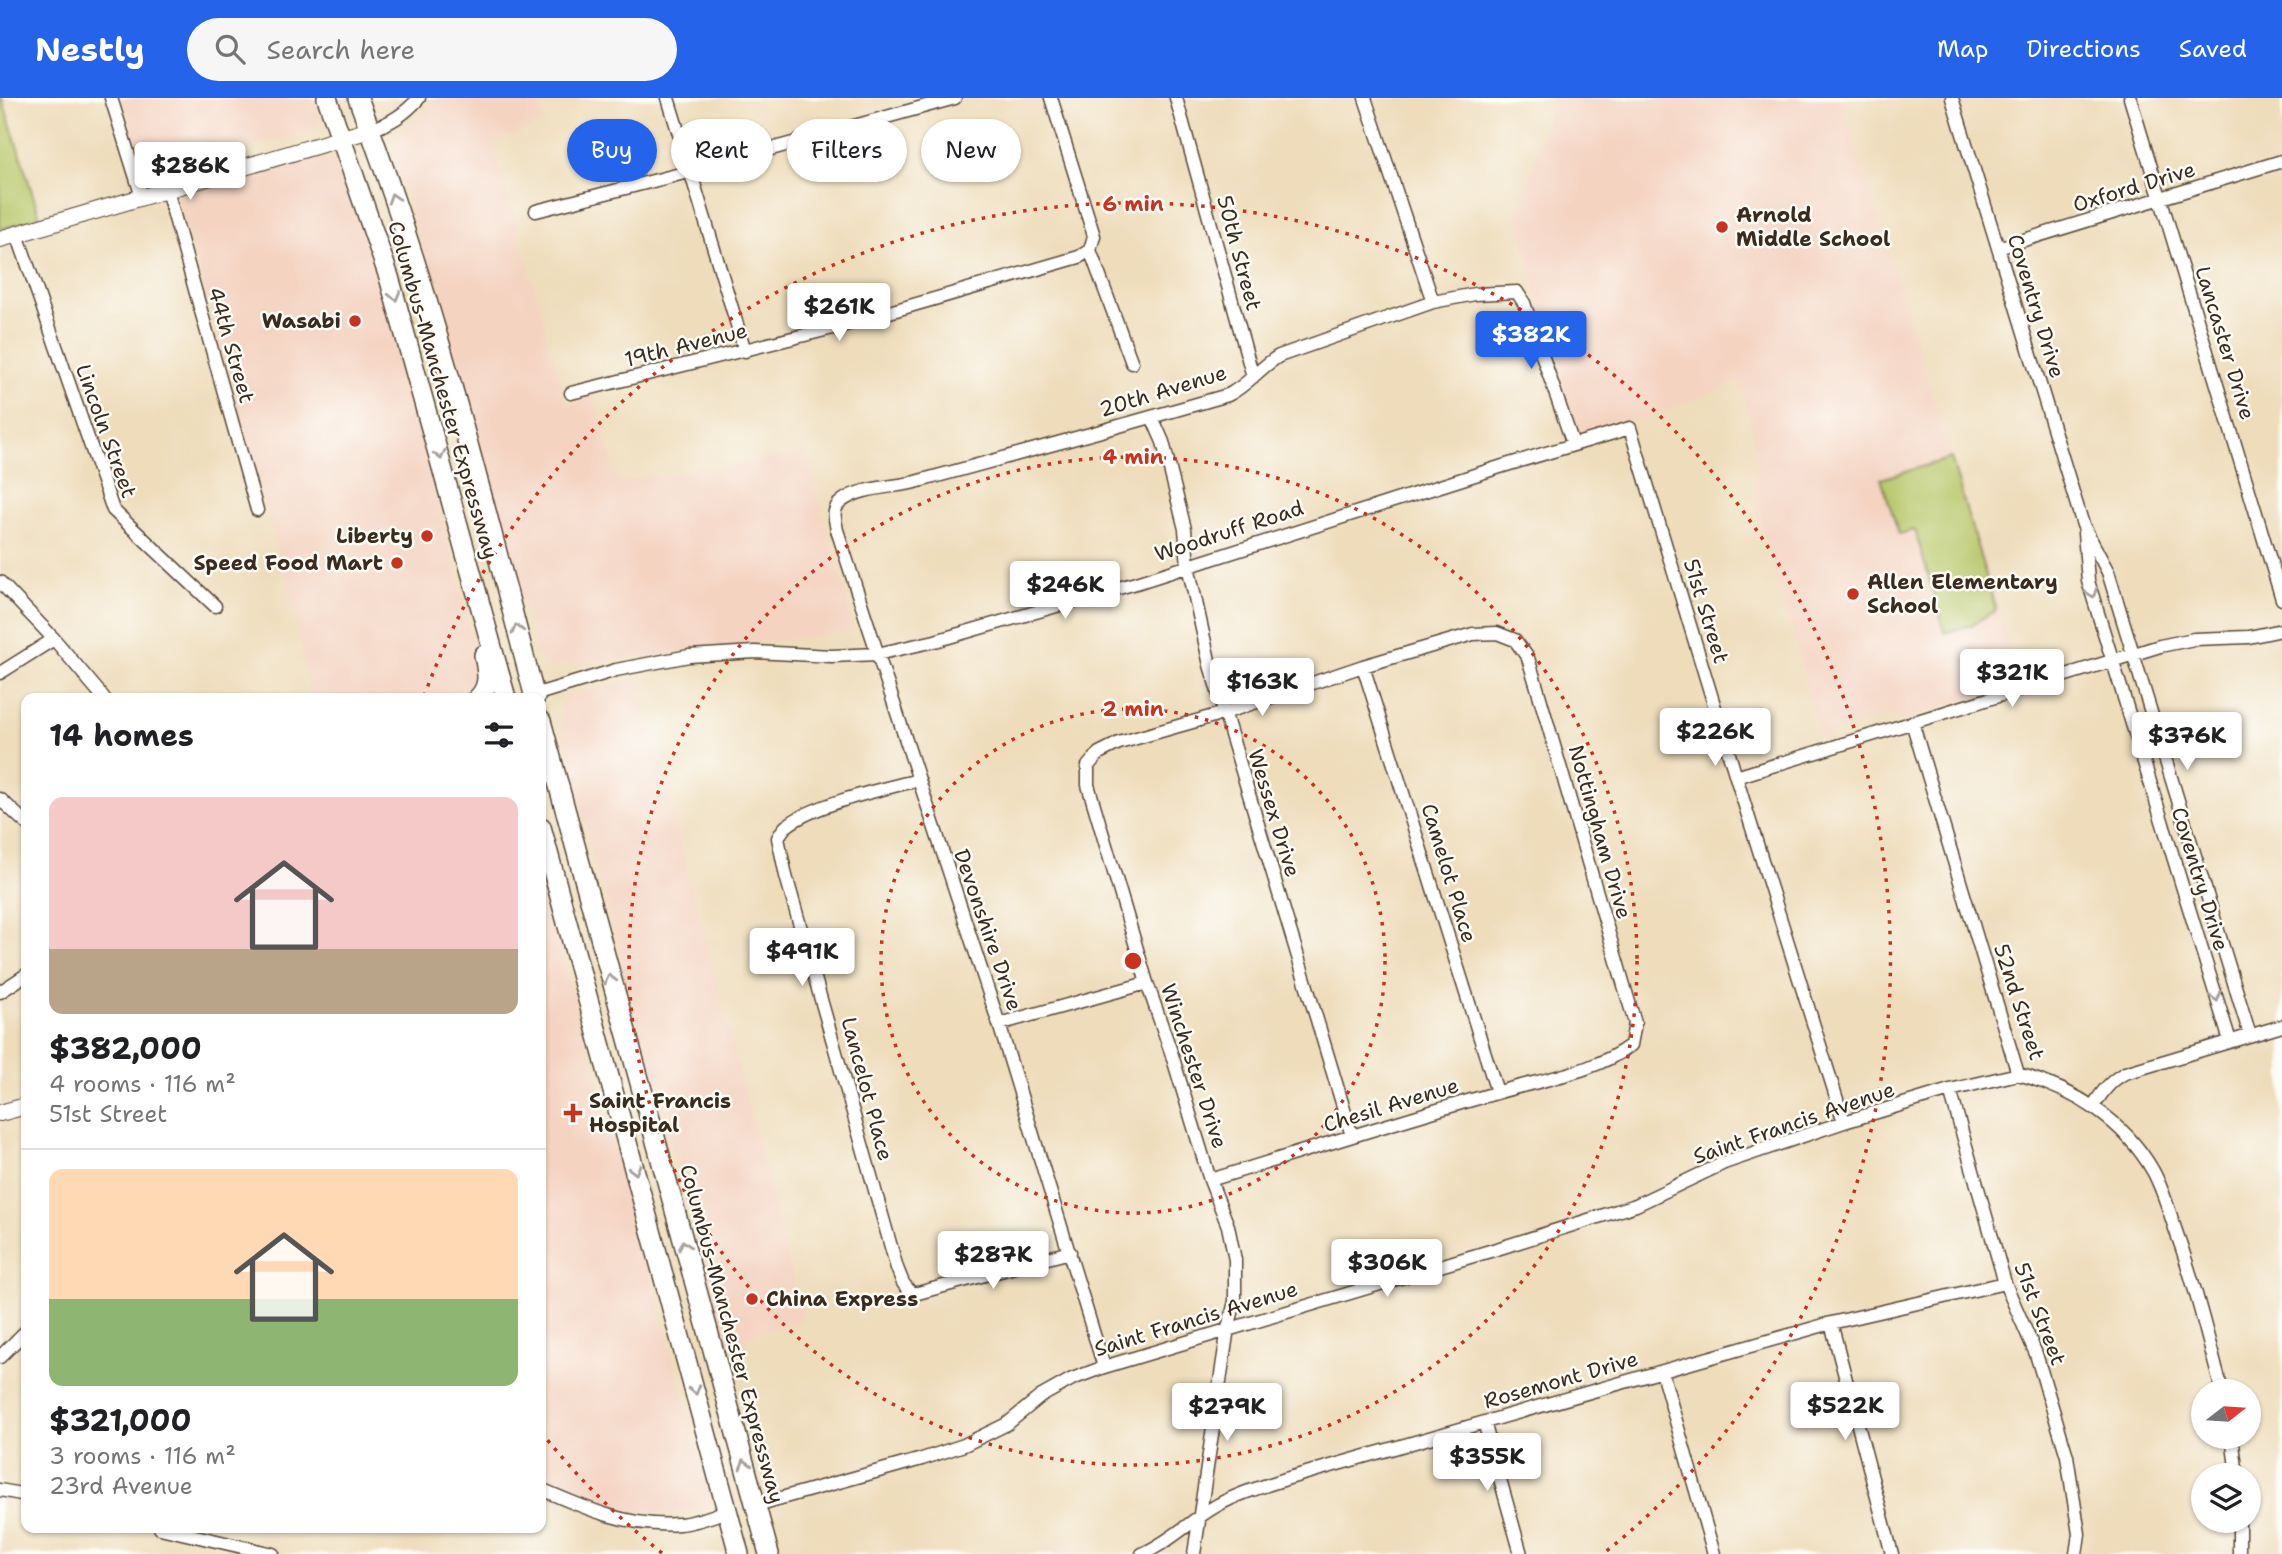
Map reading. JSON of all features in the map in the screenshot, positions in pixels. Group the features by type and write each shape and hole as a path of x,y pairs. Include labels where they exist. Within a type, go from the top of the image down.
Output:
{"main road":[{"name":"Columbus-Manchester Expressway","path":"327,98 389,277 505,693"},
{"name":"Columbus-Manchester Expressway","path":"358,98 412,257 460,418 530,693"},
{"path":"482,607 476,626 488,673 483,693"},
{"name":"Columbus-Manchester Expressway","path":"546,740 769,1554"},
{"path":"546,846 739,1554"},
{"path":"590,1010 605,1012 610,1016 634,1090 645,1106"}],"street":[{"path":"111,98 142,197"},
{"path":"0,239 370,130 405,114 419,98"},
{"path":"668,98 675,119"},
{"path":"773,149 955,98"},
{"path":"1052,98 1094,236 1090,250 1132,363"},
{"name":"50th Street","path":"1176,98 1253,377"},
{"path":"1365,98 1433,302"},
{"name":"Coventry Drive","path":"1952,98 2083,525 2108,572 2250,1035"},
{"name":"Lancaster Drive","path":"2130,98 2282,599"},
{"name":"Oxford Drive","path":"1998,248 2282,161"},
{"path":"536,211 671,176"},
{"path":"695,182 745,351"},
{"name":"44th Street","path":"167,190 257,510"},
{"name":"Lincoln Street","path":"17,234 113,510 215,606"},
{"name":"19th Avenue","path":"571,393 745,351 1019,275 1079,257 1090,250"},
{"name":"20th Avenue","path":"836,506 842,500 855,495 915,482 1228,395 1241,388 1263,365 1279,356 1433,302 1491,292 1517,292 1524,303 1573,444"},
{"name":"Wessex Drive","path":"1152,417 1163,442 1185,529 1188,566 1223,713 1352,1136"},
{"name":"51st Street","path":"1573,444 1630,428 1844,1122"},
{"name":"Woodruff Road","path":"544,693 616,670 689,656 755,652 832,656 877,654 935,641 1136,583 1573,444"},
{"name":"Devonshire Drive","path":"836,506 833,514 837,530 999,1024 1104,1367"},
{"name":"Coventry Drive","path":"2083,525 2088,581 2230,1041"},
{"path":"0,583 54,639 100,693"},
{"path":"1736,777 2133,654 2194,639 2249,637 2282,630"},
{"name":"Nottingham Drive","path":"1363,666 1473,634 1497,633 1515,640 1528,658 1635,1023 1631,1045 1614,1058 1583,1069"},
{"path":"0,673 54,639"},
{"path":"1223,713 1363,666"},
{"name":"Camelot Place","path":"1363,666 1497,1092"},
{"name":"Winchester Drive","path":"1194,1554 1228,1328 1235,1302 1235,1260 1228,1226 1210,1180 1147,983 1097,816 1088,785 1088,766 1099,753 1119,743 1223,713"},
{"name":"52nd Street","path":"1912,722 2018,1074 2054,1085 2094,1106 2127,1136 2154,1173 2189,1266 2219,1379"},
{"name":"Lancelot Place","path":"918,780 867,793 798,818 785,826 778,838 786,876 897,1268 911,1293 929,1291 1070,1252"},
{"path":"0,799 21,818"},
{"path":"0,992 21,978"},
{"path":"999,1024 1147,983"},
{"path":"2094,1106 2105,1087 2125,1073 2282,1026"},
{"name":"Chesil Avenue","path":"1210,1180 1497,1092 1583,1069"},
{"name":"Saint Francis Avenue","path":"756,1505 964,1445 1007,1424 1040,1397 1104,1367 1636,1205 1724,1163 1844,1122 1950,1090 2018,1074"},
{"name":"51st Street","path":"1950,1090 2006,1283 2036,1354 2067,1456 2079,1534 2076,1554"},
{"path":"0,1113 21,1107"},
{"name":"Rosemont Drive","path":"1142,1554 1178,1535 1219,1504 1255,1489 1831,1322 2006,1283"},
{"path":"1831,1322 1892,1554"},
{"path":"0,1357 21,1336"},
{"path":"1662,1372 1714,1554"},
{"path":"1484,1422 1521,1554"},
{"path":"0,1490 21,1494"},
{"path":"546,1491 618,1518 652,1523 680,1524 727,1511"},
{"path":"182,1533 273,1554"},
{"path":"2239,1533 2239,1554"}],"shaded area":[{"path":"122,98 312,98 321,121 308,131 147,178"},
{"path":"438,98 537,98 545,121 493,143 567,405 593,395 619,482 806,452 855,631 547,668 537,654 462,381 392,154 396,135"},
{"path":"1553,98 1841,98 2022,683 1895,721 1891,714 1820,738 1755,505 1757,453 1740,381 1648,417 1579,437 1542,315 1517,216"},
{"path":"323,159 335,161 362,224 391,319 482,673 475,693 309,693 293,604 177,197"},
{"path":"638,678 803,1319 725,1345 590,845 559,717 561,703 567,696"},
{"name":"Saint Francis Hospital","path":"546,894 714,1507 702,1511 652,1514 590,1503 570,1490 546,1480"}],"green space":[{"path":"0,98 40,217 0,229"},
{"path":"1951,458 1996,610 1971,625 1945,633 1915,530 1899,534 1881,479"}],"place":[{"name":"Arnold Middle School","path":"1722,227"},
{"name":"Wasabi","path":"355,321"},
{"name":"Liberty","path":"427,536"},
{"name":"Speed Food Mart","path":"397,563"},
{"name":"Allen Elementary School","path":"1853,594"},
{"name":"Saint Francis Hospital","path":"573,1113"},
{"name":"China Express","path":"752,1299"}]}
